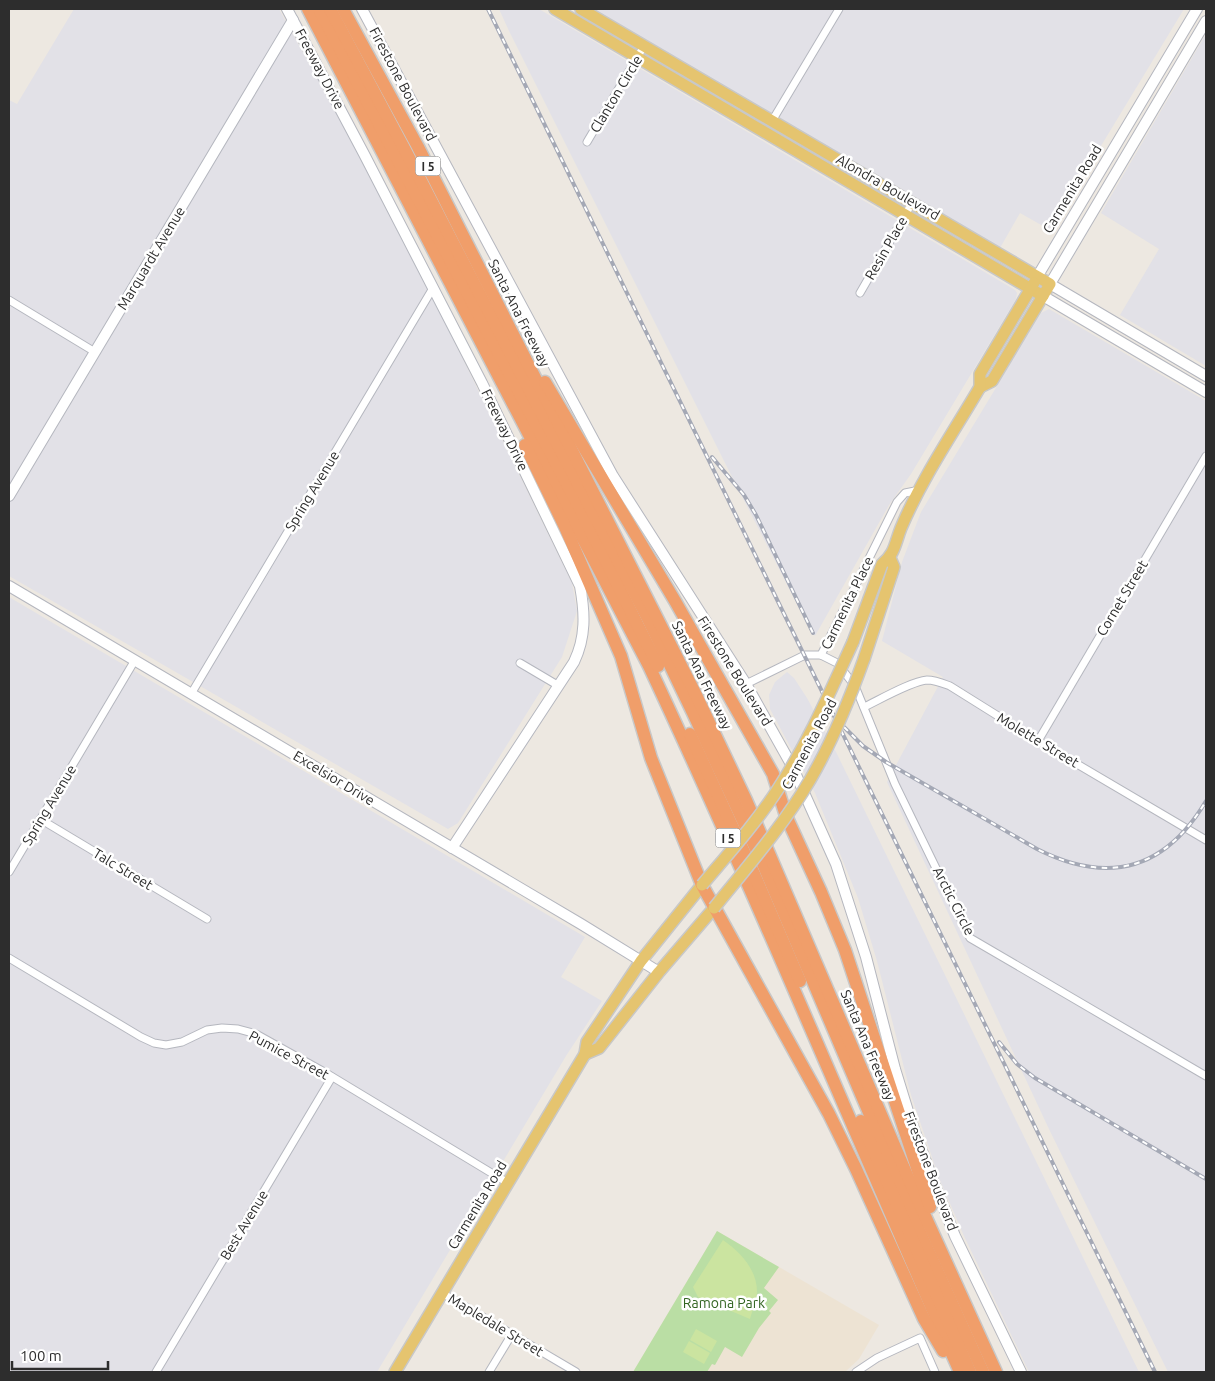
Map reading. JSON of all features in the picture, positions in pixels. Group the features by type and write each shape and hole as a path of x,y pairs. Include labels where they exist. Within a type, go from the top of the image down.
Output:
{"highway":[{"name":"I 5","path":"308,9 649,666 700,774 960,1372"},
{"path":"319,9 472,300 639,625 755,876 970,1372"},
{"path":"330,9 647,617 694,713 755,847 922,1238 982,1372"},
{"name":"Santa Ana Freeway","path":"343,9 422,155 649,602 746,800 916,1196 996,1372"},
{"path":"468,317 512,420 565,527 621,656 651,758 702,885 829,1114 924,1319 956,1372"},
{"path":"508,325 561,406 773,774 786,816 845,950 925,1196 952,1261 973,1324"}],"main road":[{"name":"Alondra Boulevard","path":"555,9 1043,296"},
{"name":"Alondra Boulevard","path":"581,9 1050,284"},
{"path":"802,154 809,143"},
{"name":"Carmenita Road","path":"980,387 980,374 1037,277"},
{"name":"Carmenita Road","path":"395,1372 585,1054 588,1042 641,961 778,790 816,723 853,642 882,564 890,558 901,528 920,490 980,387 992,380 1050,284"},
{"name":"Carmenita Road","path":"585,1054 599,1048 659,972 714,908 786,816 809,782 830,743 849,701 894,567 890,558"}],"street":[{"name":"Freeway Drive","path":"288,9 434,288 580,586 584,608 582,640 574,662 452,848"},
{"name":"Firestone Boulevard","path":"362,9 613,476 746,684 792,766 836,864 866,957 895,1069 927,1166 956,1236 1020,1372"},
{"path":"772,121 839,9"},
{"name":"Carmenita Road","path":"1037,277 1197,9"},
{"name":"Marquardt Avenue","path":"9,496 294,20"},
{"name":"Carmenita Road","path":"1050,284 1206,21"},
{"name":"Clanton Circle","path":"587,142 644,46"},
{"name":"Resin Place","path":"860,293 912,203"},
{"name":"Alondra Boulevard","path":"1050,284 1206,376"},
{"name":"Spring Avenue","path":"191,694 434,288"},
{"name":"Alondra Boulevard","path":"1043,296 1206,392"},
{"path":"9,300 95,352"},
{"name":"Cornet Street","path":"1038,741 1206,456"},
{"name":"Carmenita Place","path":"746,684 804,655 821,655 897,502 905,493 920,490"},
{"name":"Excelsior Drive","path":"9,586 659,972"},
{"name":"Arctic Circle","path":"821,655 837,663 855,686 895,784 970,938 1206,1076"},
{"name":"Spring Avenue","path":"9,872 135,660"},
{"path":"520,663 559,686"},
{"name":"Molette Street","path":"864,707 926,680 950,686 1038,741 1206,840"},
{"name":"Talc Street","path":"40,820 207,919"},
{"name":"Pumice Street","path":"9,958 148,1041 166,1045 182,1042 207,1030 222,1028 238,1029 256,1034 332,1077 508,1183"},
{"name":"Best Avenue","path":"156,1372 332,1077"},
{"name":"Mapledale Street","path":"442,1293 576,1372"},
{"path":"490,1372 512,1334"},
{"path":"856,1372 877,1358 920,1338 935,1372"}],"shaded area":[{"path":"74,9 279,9 348,134 442,316 572,583 577,611 562,657 458,823 448,829 9,576 9,100 17,104"},
{"path":"499,9 539,9 1015,290 1017,293 1016,299 911,474 889,505 815,636 728,469"},
{"path":"590,9 1184,9 1050,230 1020,213 1000,248"},
{"path":"1206,34 1206,366 1120,315 1159,249 1101,213"},
{"path":"1049,309 1206,401 1206,1372 1168,1372 1048,1127 887,782 943,677 882,641 902,562 921,512 1041,313"},
{"path":"9,597 585,937 561,977 602,1001 566,1056 377,1372 9,1372"},
{"path":"787,672 794,678 807,698 836,752 1139,1372 1029,1372 964,1236 939,1178 911,1095 877,961 858,898 815,793 770,709 769,695 775,682"},
{"path":"717,1231 879,1325 859,1359 845,1372 633,1372"}],"green space":[{"name":"Ramona Park","path":"717,1231 779,1267 764,1288 778,1300 769,1311 771,1313 759,1328 742,1357 725,1347 715,1365 712,1364 707,1372 633,1372"},
{"path":"723,1240 741,1256 754,1276 757,1295 750,1319 698,1297 693,1287"},
{"path":"696,1329 717,1341 711,1352 690,1340"},
{"path":"689,1341 710,1353 704,1364 683,1352"}],"railway":[{"path":"488,9 1155,1372"},
{"path":"712,457 744,495 756,515 813,633"},
{"path":"844,727 863,746 886,762 1037,849 1063,860 1088,866 1111,868 1133,864 1153,856 1172,843 1190,824 1206,801"},
{"path":"999,1042 1017,1064 1035,1078 1206,1179"}]}
